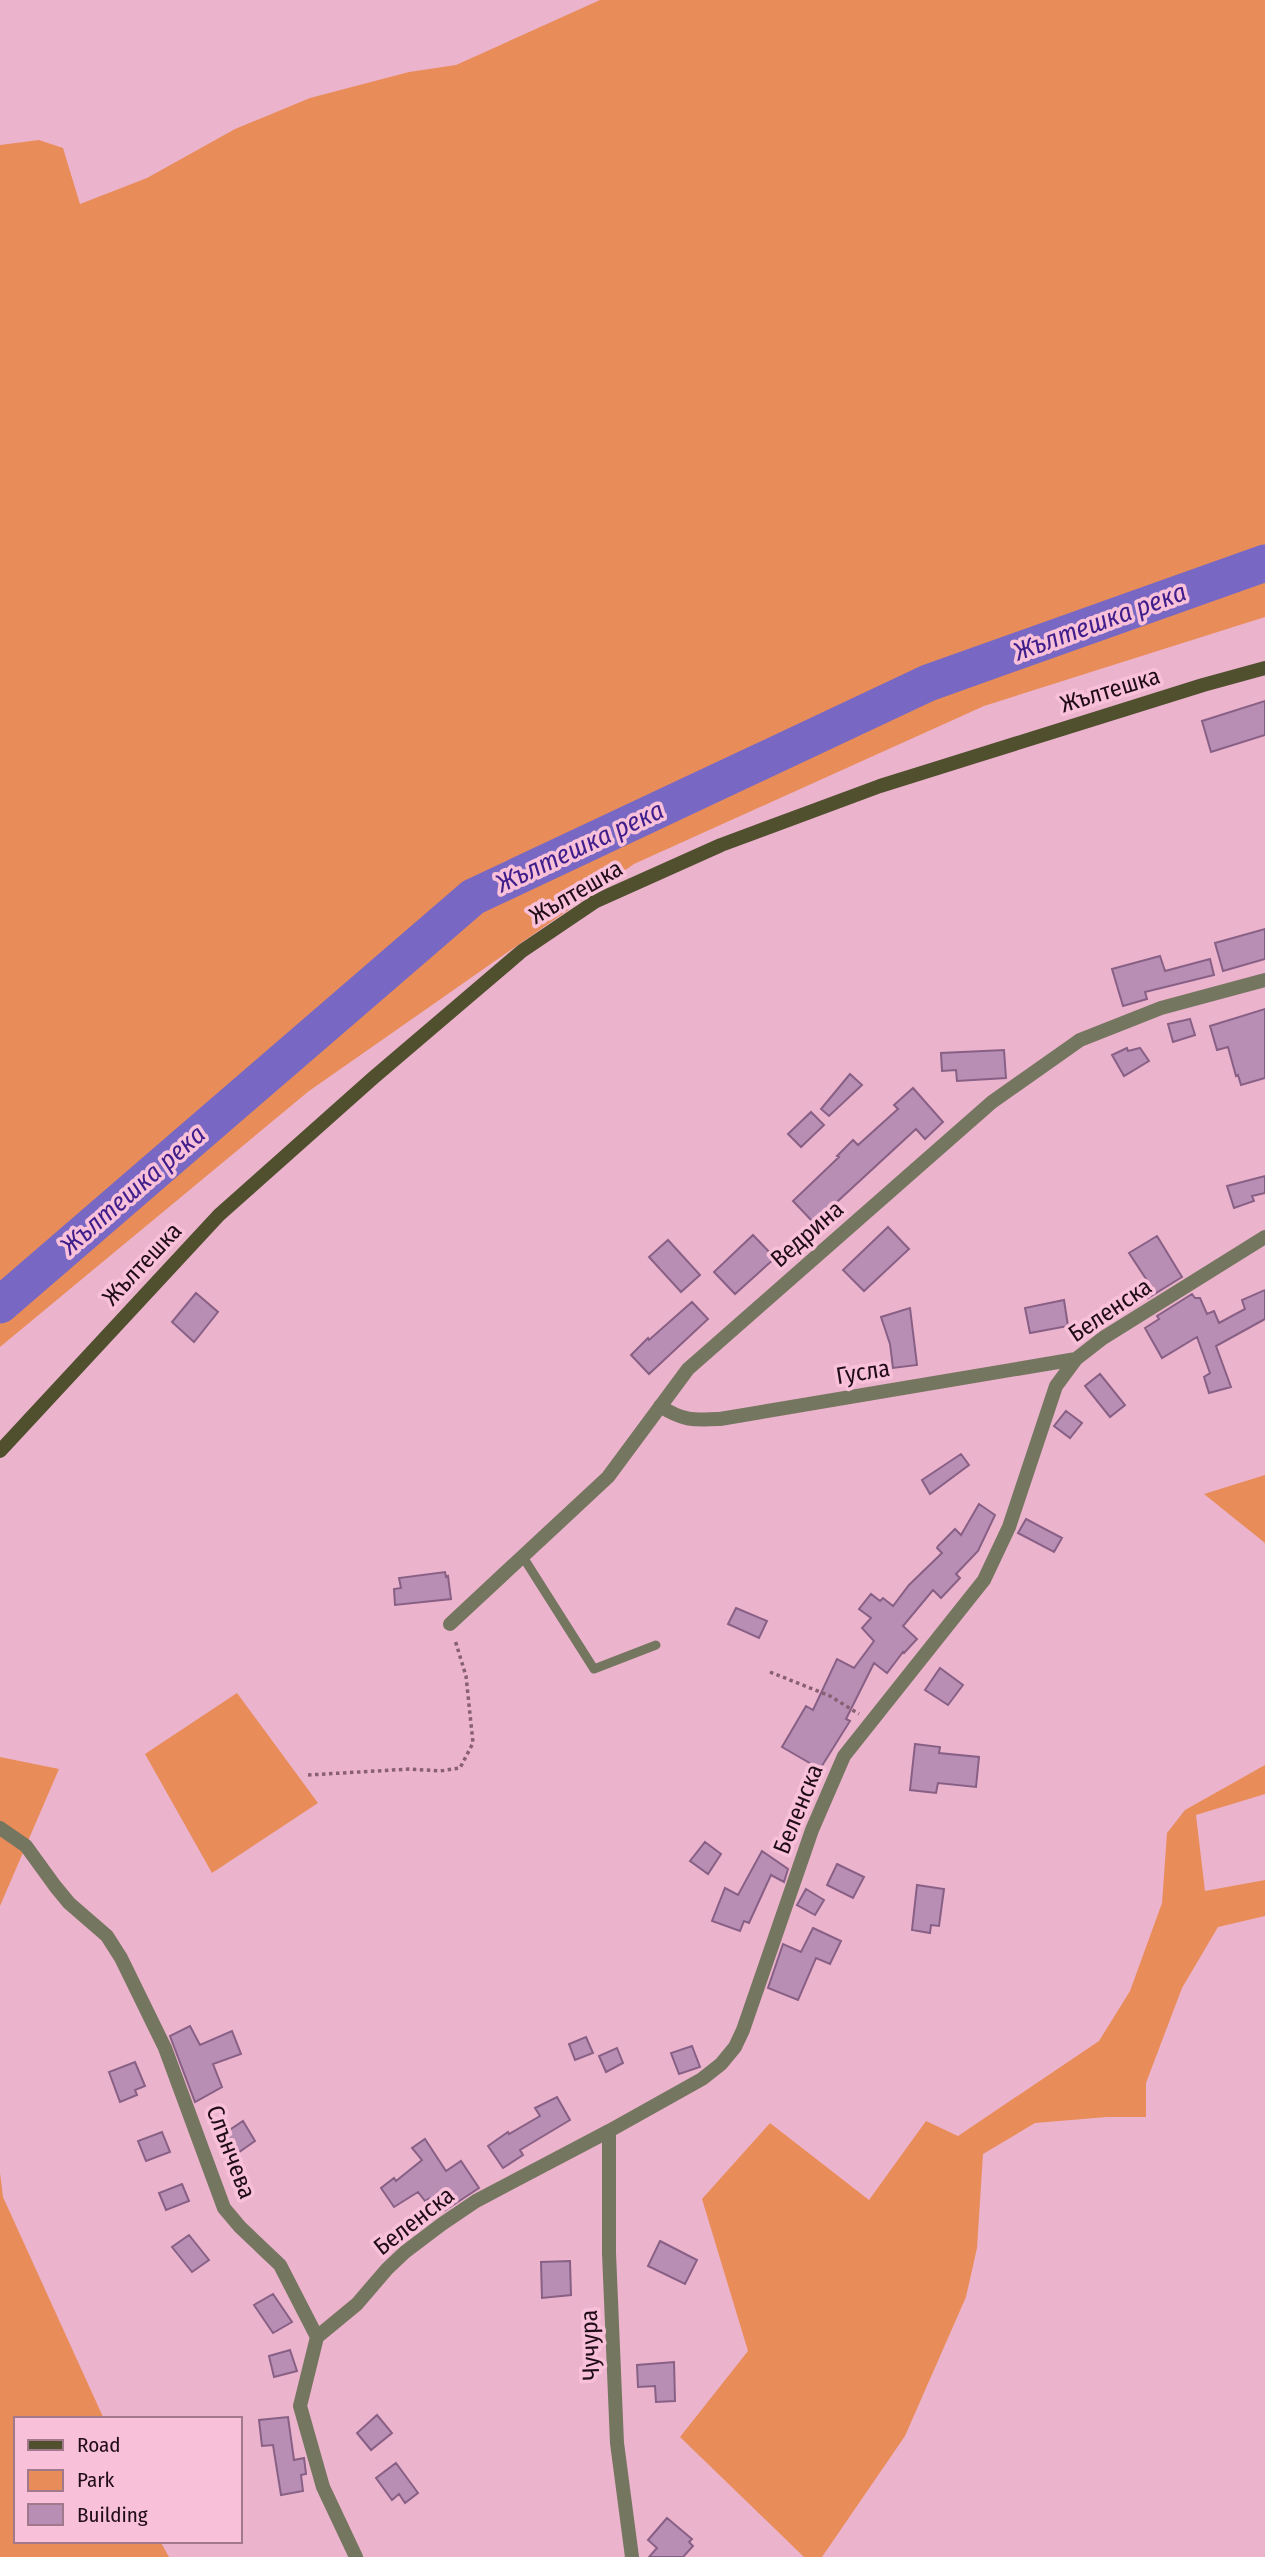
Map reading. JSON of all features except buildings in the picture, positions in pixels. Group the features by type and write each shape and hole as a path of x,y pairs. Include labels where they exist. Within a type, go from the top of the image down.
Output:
{"main road":[{"name":"Жълтешка","path":"0,1451 219,1215 373,1078 522,951 596,901 721,845 880,786 1265,668"}],"street":[{"name":"Ведрина","path":"450,1625 608,1477 688,1369 992,1102 1080,1040 1161,1009 1265,981"},
{"name":"Беленска","path":"317,2337 357,2304 396,2260 442,2224 496,2190 702,2079 721,2064 735,2047 811,1830 845,1756 984,1580 1009,1527 1056,1386 1076,1359 1103,1338 1265,1237"},
{"name":"Гусла","path":"660,1406 676,1416 690,1420 720,1419 1076,1359"},
{"name":"Слънчева","path":"0,1828 26,1846 69,1903 107,1936 121,1958 165,2048 224,2208 280,2265 317,2337"},
{"name":"Чучура","path":"609,2131 609,2253 617,2443 632,2557"},
{"path":"317,2337 300,2406 323,2487 356,2557"}],"lane":[{"path":"523,1557 594,1669 656,1645"}],"path":[{"path":"308,1775 460,1768 473,1743 466,1676 450,1625"},
{"path":"770,1672 830,1696 873,1722"}],"green space":[{"path":"600,0 1265,0 1265,617 984,706 634,864 309,1091 0,1347 0,145 39,140 63,148 80,204 147,178 235,129 310,98 409,72 456,65"},
{"path":"1265,1475 1265,1543 1204,1494"},
{"path":"237,1693 318,1803 212,1873 145,1754"},
{"path":"0,1757 59,1769 0,1906"},
{"path":"1265,1765 1265,1794 1196,1815 1205,1891 1265,1880 1265,1916 1218,1927 1182,1988 1146,2083 1146,2117 1107,2117 1035,2123 983,2154 977,2248 966,2297 905,2436 822,2557 804,2557 680,2437 748,2351 702,2199 770,2123 869,2200 926,2121 958,2136 1099,2041 1130,1991 1162,1903 1167,1833 1185,1810"},
{"path":"0,2173 3,2197 103,2417 14,2417 14,2543 161,2543 169,2557 0,2557"}],"waterway":[{"name":"Жълтешка река","path":"0,1305 473,897 928,683 1265,563"}]}
